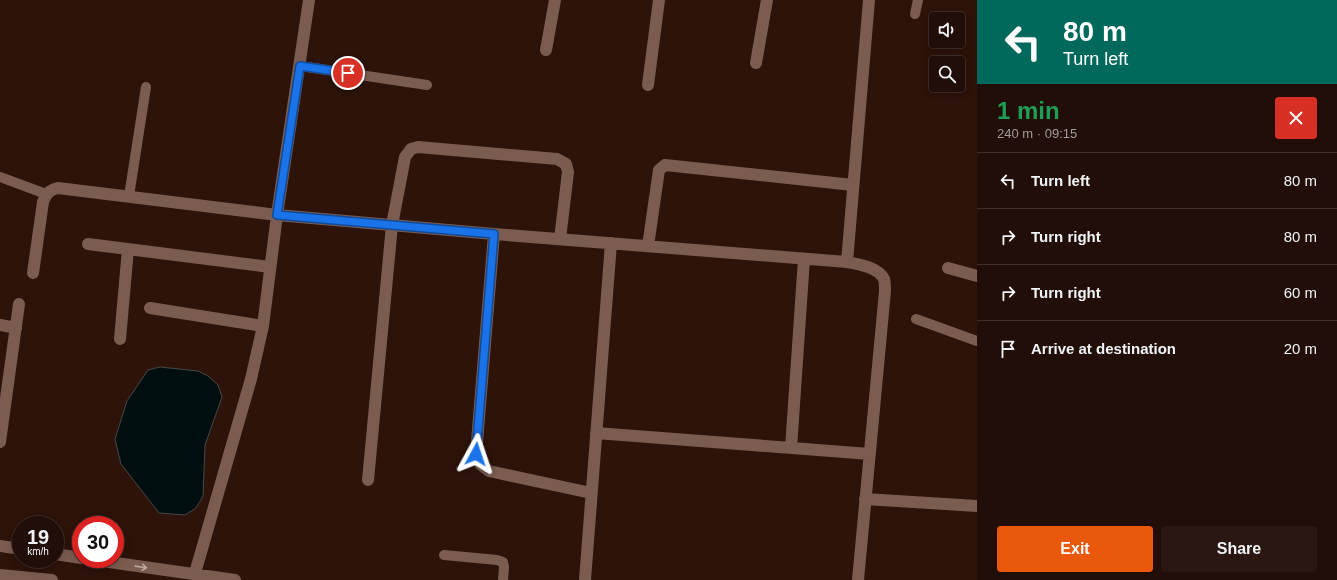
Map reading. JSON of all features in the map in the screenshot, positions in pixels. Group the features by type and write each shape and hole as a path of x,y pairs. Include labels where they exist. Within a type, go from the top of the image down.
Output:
{"street":[{"path":"194,577 251,379 262,326 309,0"},
{"path":"546,50 555,0"},
{"path":"648,85 659,0"},
{"path":"756,63 767,0"},
{"path":"847,262 869,0"},
{"path":"368,480 392,225 405,157 411,149 418,147 557,159 566,164 568,172 560,239"},
{"path":"648,246 659,170 665,165 854,185"},
{"path":"33,273 43,202 46,194 50,190 58,188 277,215 847,262 856,263 874,269 884,279 885,291 858,580"},
{"path":"494,234 476,454 480,464 489,471 591,493"},
{"path":"585,580 611,243"},
{"path":"88,244 270,267"},
{"path":"120,339 128,249"},
{"path":"791,448 804,259"},
{"path":"948,268 977,276"},
{"path":"0,442 5,375 16,328 19,304"},
{"path":"150,308 262,326"},
{"path":"0,325 16,328"},
{"path":"596,433 870,454"},
{"path":"866,499 977,506"},
{"path":"0,546 12,548"},
{"path":"124,565 194,577 235,580"},
{"path":"0,575 52,580"}],"lane":[{"path":"915,14 918,0"},
{"path":"300,66 427,85"},
{"path":"129,196 146,87"},
{"path":"0,177 46,194"},
{"path":"916,319 977,341"},
{"path":"444,555 497,560 503,562 503,580"}],"shaded area":[{"path":"160,367 198,371 208,376 218,385 222,397 205,445 203,496 196,508 185,515 159,513 121,464 115,439 127,401 148,370"}],"route":[{"path":"348,73 300,66 277,215 494,234 476,454"}]}
